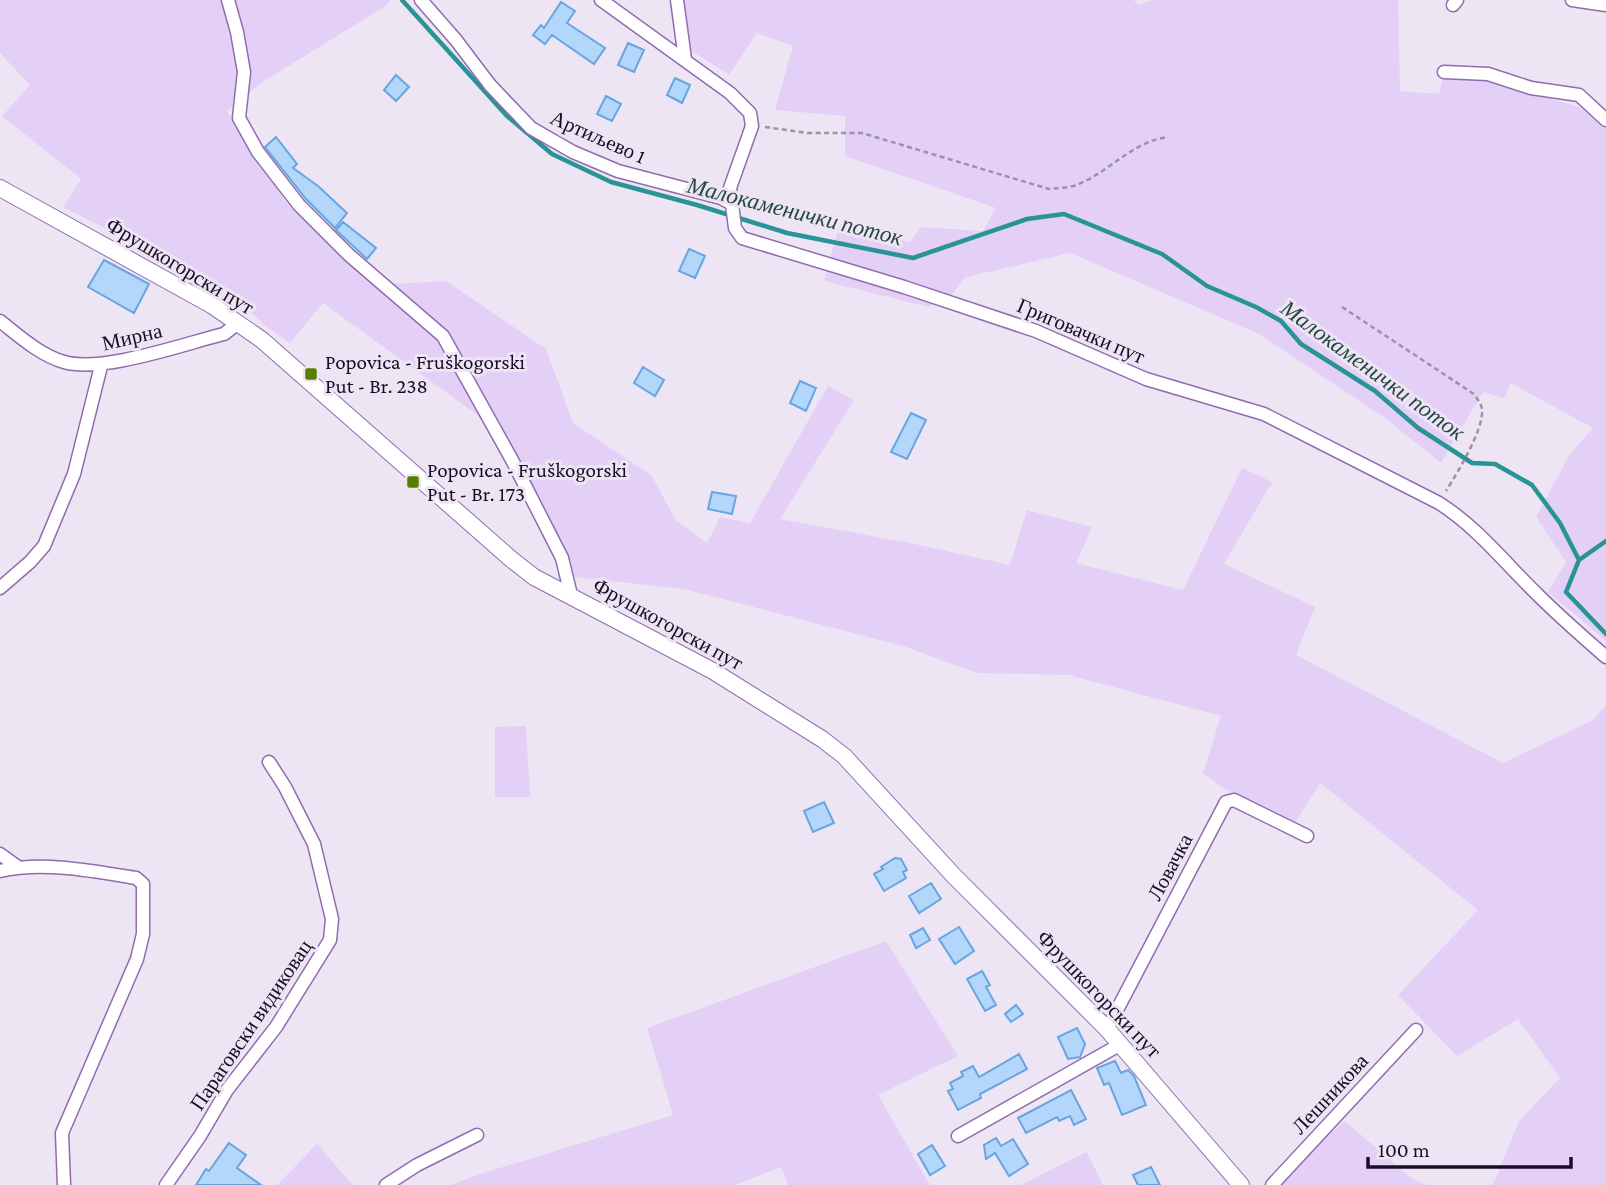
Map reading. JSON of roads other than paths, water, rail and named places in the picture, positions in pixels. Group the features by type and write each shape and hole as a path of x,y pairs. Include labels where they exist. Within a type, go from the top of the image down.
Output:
{"street":[{"path":"228,0 244,72 239,118 258,152 299,205 349,255 443,336 512,460 562,558 571,595"},
{"name":"Артиљево 1","path":"421,0 456,40 489,85 531,128 573,152 618,171 721,198 732,204"},
{"path":"601,0 685,59"},
{"path":"677,0 685,59"},
{"path":"1572,0 1606,5"},
{"name":"Григовачки пут","path":"685,59 730,93 750,113 752,126 730,188 735,228 737,234 747,241 904,286 1036,331 1146,379 1264,414 1439,503 1460,517 1484,538 1538,596 1606,657"},
{"path":"1444,72 1488,74 1531,88 1579,95 1606,120"},
{"name":"Фрушкогорски пут","path":"0,188 204,301 238,323 288,363 534,577 713,671 844,756 970,892 1121,1044 1241,1185"},
{"name":"Мирна","path":"0,321 36,349 64,362 101,366 224,334 238,323"},
{"path":"0,588 44,546 74,474 101,366"},
{"name":"Параговски видиковац","path":"166,1185 200,1136 227,1090 276,1027 331,940 332,919 314,844 270,762"},
{"name":"Ловачка","path":"1107,1029 1226,802 1234,800 1307,835"},
{"path":"0,854 18,867"},
{"path":"0,872 18,867 57,869 136,878 143,884 143,933 137,959 62,1133 64,1185"},
{"name":"Лешникова","path":"1272,1185 1416,1030"},
{"path":"958,1136 1121,1044"},
{"path":"386,1185 417,1165 478,1135"}],"waterway":[{"name":"Малокаменички поток","path":"402,0 507,116 552,154 611,182 787,233 913,258 1027,219 1064,214 1162,254 1207,286 1281,321 1301,344 1375,391 1418,428 1472,463 1495,464 1532,485 1560,523 1579,560 1566,592 1606,634"},
{"path":"1579,560 1606,541"}],"place":[{"name":"Popovica - Fruškogorski Put - Br. 238","path":"311,374"},
{"name":"Popovica - Fruškogorski Put - Br. 173","path":"413,482"}]}
